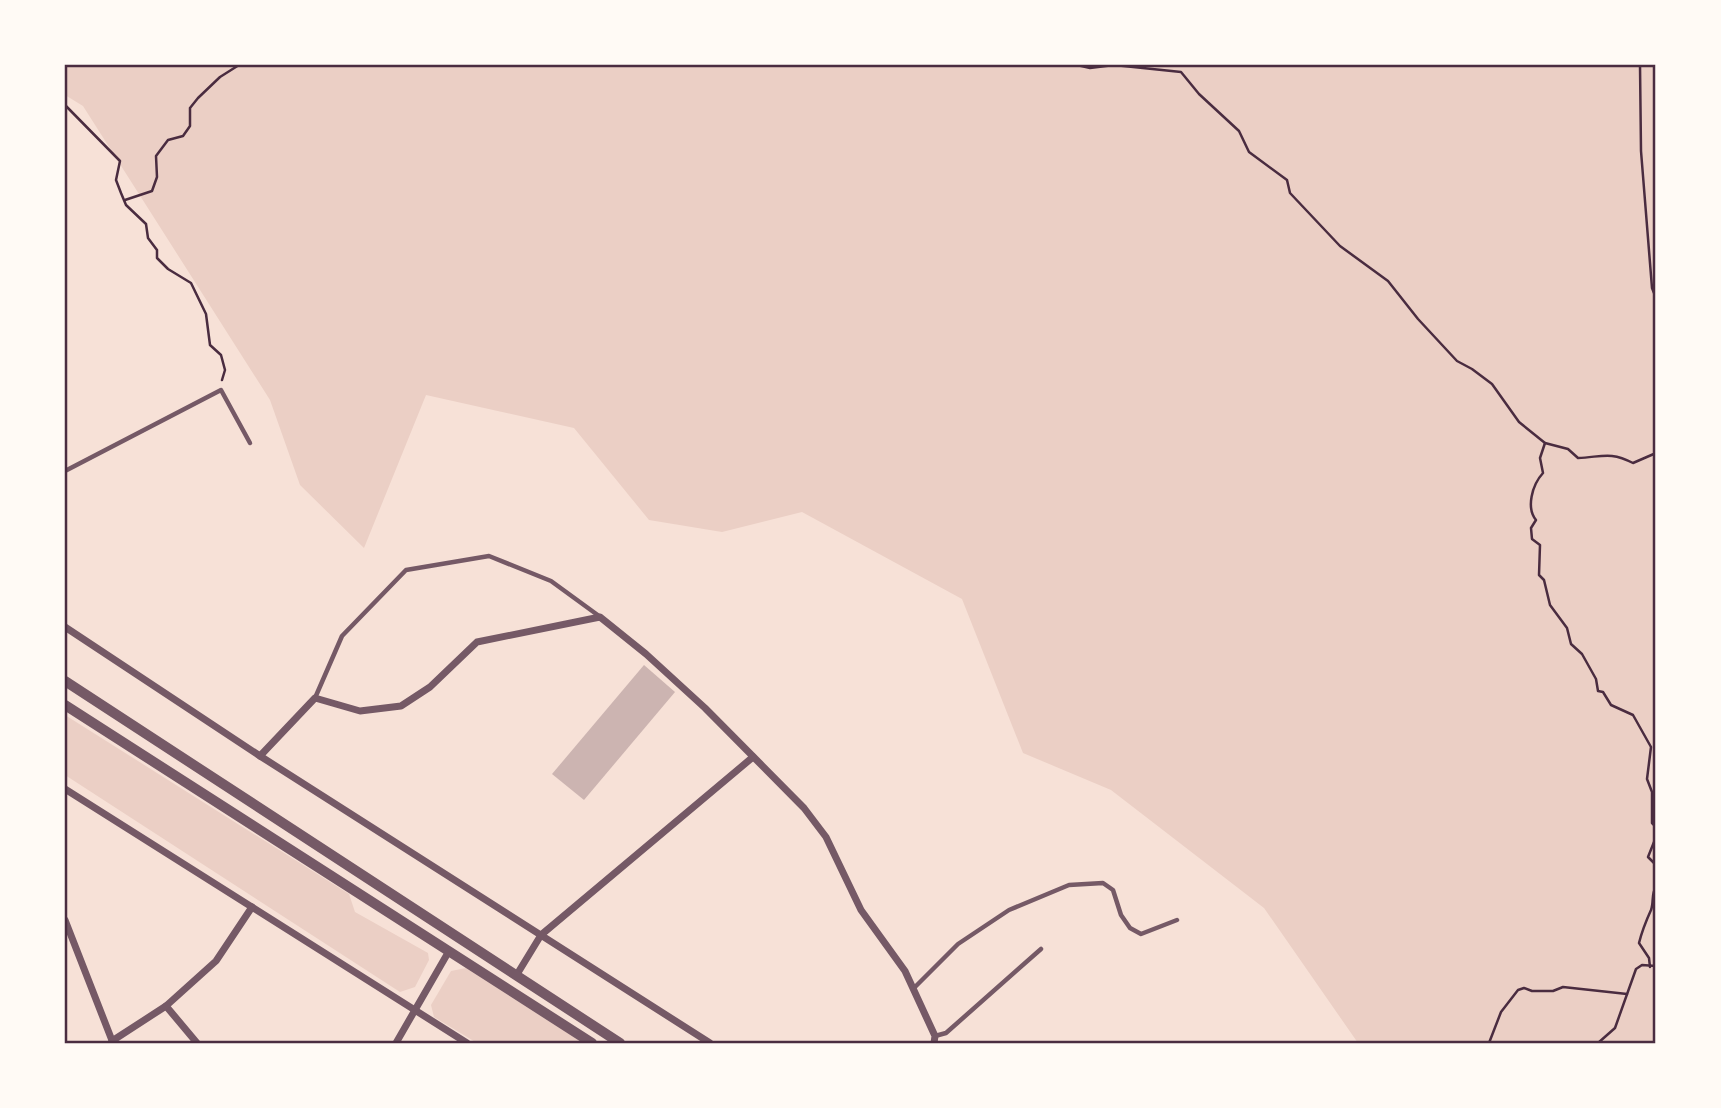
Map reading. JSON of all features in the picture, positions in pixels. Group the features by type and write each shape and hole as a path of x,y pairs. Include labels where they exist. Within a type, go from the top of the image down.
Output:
{"street":[{"path":"260,756 315,698 360,711 401,706 430,687 477,642 600,617 646,654 705,708 804,808 826,837 861,910 905,971 934,1039"},
{"path":"65,627 260,756 710,1043"},
{"path":"65,681 620,1043"},
{"path":"65,705 592,1043"},
{"path":"516,976 541,935 752,757"},
{"path":"65,789 467,1043"},
{"path":"65,920 113,1042 166,1006 216,961 252,907"},
{"path":"396,1043 449,951"},
{"path":"166,1006 197,1043"}],"lane":[{"path":"65,471 221,390 250,443"},
{"path":"315,698 342,636 406,570 489,556 551,581 600,617"},
{"path":"914,988 958,944 1009,910 1069,885 1102,883 1114,890 1121,915 1130,928 1141,934 1177,920"},
{"path":"934,1039 946,1033 1041,949"}],"path":[{"path":"125,200 152,191 157,177 156,156 168,140 183,136 190,126 190,108 198,98 220,77 239,65"},
{"path":"1023,65 1035,65"},
{"path":"1077,65 1090,68 1114,65 1181,72 1199,94 1239,131 1250,152 1287,180 1290,193 1340,246 1388,281 1418,319 1457,361 1492,384 1519,422 1545,443 1568,449 1578,458 1606,454 1619,456 1633,463 1656,453"},
{"path":"1640,65 1641,150 1652,288 1656,298"},
{"path":"65,105 120,161 116,180 126,205 146,224 148,238 157,250 157,258 168,269 191,283 204,308 210,345 221,355 225,370 221,390"},
{"path":"1545,443 1540,458 1543,473 1537,480 1529,505 1536,520 1531,528 1532,539 1540,545 1539,575 1544,580 1550,605 1567,628 1571,645 1582,654 1596,679 1598,691 1603,692 1611,705 1633,715 1651,747 1647,783 1652,792 1652,822 1656,827"},
{"path":"1656,837 1648,857 1656,865"},
{"path":"1650,967 1649,958 1639,943 1656,887"},
{"path":"1598,1043 1615,1028 1636,968 1642,965 1656,966"},
{"path":"1489,1043 1501,1012 1518,990 1524,988 1532,991 1553,991 1563,987 1627,994"}],"shaded area":[{"path":"65,65 1656,65 1656,1043 1358,1043 1264,908 1111,790 1023,753 962,599 802,512 722,532 649,520 574,428 426,395 364,548 300,485 270,400 83,106 65,95"},
{"path":"65,715 349,894 355,912 428,953 429,960 415,987 400,992 65,775"},
{"path":"466,968 583,1043 477,1043 434,1017 431,1005 451,971"}],"building":[{"path":"644,665 675,692 584,800 552,774"}]}
